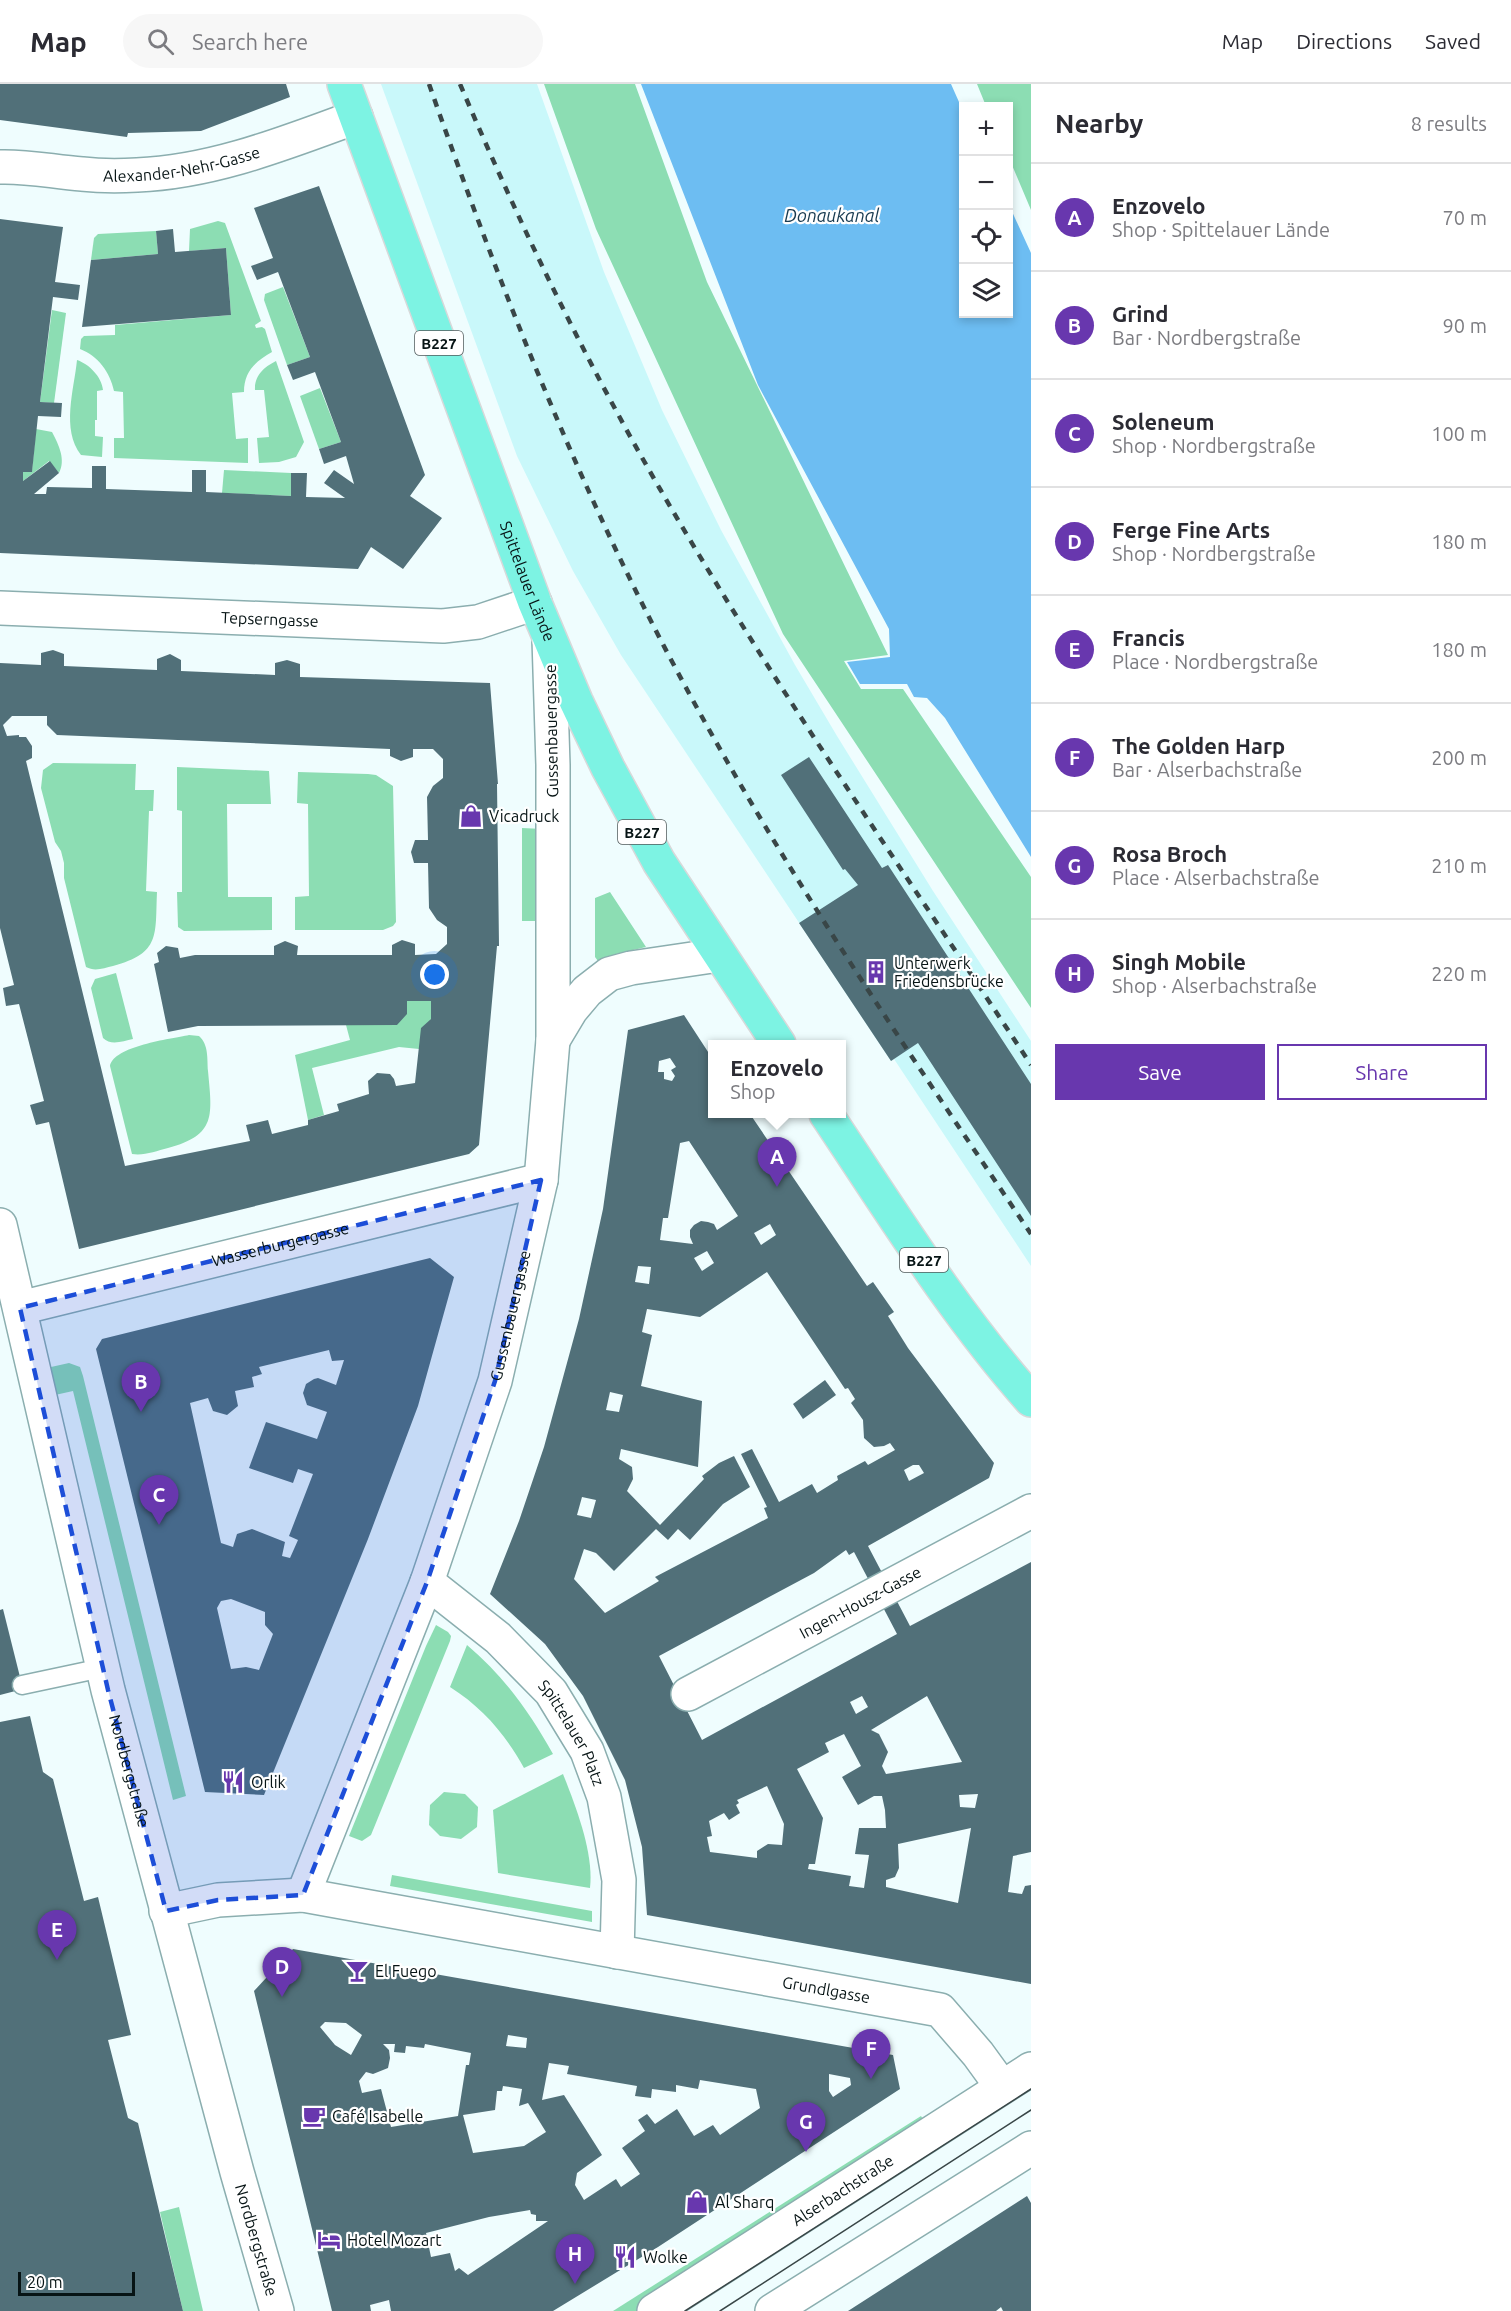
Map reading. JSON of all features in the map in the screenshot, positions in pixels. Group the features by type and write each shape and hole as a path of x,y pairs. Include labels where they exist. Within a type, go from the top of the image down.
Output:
{"main road":[{"name":"Spittelauer Lände","path":"344,84 549,638 608,768 659,862 776,1040"},
{"name":"B227","path":"829,1118 967,1322 1031,1400"}],"street":[{"name":"Alexander-Nehr-Gasse","path":"0,167 102,176 182,171 232,159 356,117"},
{"name":"Tepserngasse","path":"0,608 460,626 535,603"},
{"name":"Gussenbauergasse","path":"427,1582 495,1381 541,1180 554,1040 553,765 549,638"},
{"name":"Gussenbauergasse","path":"554,1040 571,1010 587,991 609,974 631,968 719,955"},
{"name":"Wasserburgergasse","path":"20,1308 541,1180"},
{"name":"Nordbergstraße","path":"0,1225 6,1276 20,1308 102,1668 237,2172 277,2311"},
{"name":"Ingen-Housz-Gasse","path":"688,1694 1031,1511"},
{"path":"303,1896 427,1582"},
{"name":"Spittelauer Platz","path":"427,1582 498,1638 551,1692 587,1750 604,1797 619,1880 617,1952"},
{"path":"166,1911 218,1900 303,1896 617,1952"},
{"name":"Grundlgasse","path":"617,1952 940,2010 978,2054 1002,2087"},
{"name":"Alserbachstraße","path":"654,2311 1031,2069"},
{"path":"772,2311 1031,2148"}],"lane":[{"path":"22,1685 102,1668"}],"highlighted area":[{"path":"541,1180 495,1381 427,1582 303,1895 218,1900 166,1911 108,1690 20,1308"}],"shaded area":[{"path":"381,84 537,84 604,272 662,410 721,530 837,736 933,891 1031,1041 1031,1266 894,1059 891,1061 621,655 573,571 517,456"}],"green space":[{"path":"544,84 635,84 707,282 888,655 844,661 861,689 903,689 1031,877 1031,1008 783,634 596,229"},
{"path":"977,84 1031,84 1031,210 1013,167 1013,102 984,102"},
{"path":"218,221 225,223 261,321 255,325 256,328 265,329 272,352 252,367 246,378 244,392 232,393 236,439 248,438 248,463 114,458 114,438 124,438 123,392 114,391 110,377 102,366 80,349 81,339 84,336 115,335 115,325 231,315 226,248 189,251 190,229"},
{"path":"156,231 158,254 91,260 94,238 98,234"},
{"path":"283,287 310,357 287,365 264,300 265,294"},
{"path":"52,310 66,313 54,403 40,402"},
{"path":"77,360 94,372 102,385 103,390 97,391 95,436 103,437 102,457 81,455 75,445 70,409"},
{"path":"276,361 304,442 296,457 279,462 259,463 257,438 269,437 264,390 255,390 255,385 261,372"},
{"path":"320,388 341,442 319,449 300,396"},
{"path":"36,429 52,432 61,452 61,468 59,473 49,461 23,481 23,472 32,471"},
{"path":"224,470 291,473 291,496 222,493"},
{"path":"53,763 136,764 135,790 154,790 153,811 149,811 146,891 157,892 155,931 147,948 129,961 100,969 86,967 64,878 61,851 55,842 41,788 43,770"},
{"path":"177,767 269,771 271,804 227,804 228,897 272,897 272,930 184,931 178,927 177,892 182,892 182,811 177,810"},
{"path":"298,772 376,775 393,786 396,922 393,926 383,930 295,930 295,897 309,896 308,804 297,803"},
{"path":"522,828 543,829 537,921 522,921"},
{"path":"610,892 646,947 598,961 595,957 595,898"},
{"path":"116,973 133,1039 121,1042 103,1038 91,988 95,979"},
{"path":"407,1001 431,1001 431,1019 419,1049 399,1047 312,1068 324,1115 308,1120 295,1055 350,1040 346,1025"},
{"path":"189,1035 199,1036 206,1048 210,1100 208,1121 203,1130 184,1143 150,1153 132,1154 110,1066 121,1053 132,1048"},
{"path":"69,1363 80,1367 83,1376 186,1796 173,1800 73,1391 55,1395 42,1369"},
{"path":"436,1625 448,1632 451,1636 450,1641 371,1835 362,1841 349,1836"},
{"path":"467,1645 493,1669 515,1696 553,1754 524,1768 509,1744 483,1713 450,1687"},
{"path":"563,1774 587,1845 591,1874 590,1888 498,1873 493,1810"},
{"path":"444,1792 465,1794 478,1807 477,1827 461,1839 440,1836 429,1825 430,1805"},
{"path":"392,1875 592,1911 592,1922 390,1886"},
{"path":"921,2116 928,2127 636,2311 613,2311"},
{"path":"179,2207 203,2311 183,2311 160,2212"}],"water":[{"name":"Donaukanal","path":"641,84 951,84 959,102 959,318 1013,318 1013,214 1031,253 1031,857 945,718 927,698 914,697 907,684 860,684 847,662 890,657 889,629 758,385"}],"building":[{"path":"0,84 286,84 290,97 201,131 128,133 127,137 0,120"},
{"path":"319,186 425,475 410,496 442,518 403,569 371,547 358,569 0,553 0,219 63,227 55,282 80,285 78,300 53,297 40,402 62,403 61,417 38,416 32,472 23,472 23,481 50,461 59,473 34,494 46,494 47,487 92,488 92,466 106,466 106,489 192,492 192,470 206,470 206,492 291,496 291,473 307,473 306,497 345,498 324,483 334,470 354,484 346,456 324,464 319,449 341,442 315,372 293,380 287,365 310,357 278,272 257,280 251,266 273,258 254,208"},
{"path":"173,229 175,252 226,248 231,315 82,327 91,260 158,254 156,231"},
{"path":"53,650 64,654 64,666 157,670 157,659 170,654 181,660 181,671 275,675 275,663 287,660 300,664 300,677 490,683 498,784 499,946 497,946 479,1145 469,1154 79,1249 49,1122 36,1125 30,1105 44,1101 19,1004 6,1006 3,988 14,985 0,928 0,663 41,665 41,653","holes":["12,716 47,716 47,725 57,735 390,749 390,756 401,761 413,757 413,749 433,749 443,759 443,778 433,786 427,797 428,840 415,840 411,852 414,863 428,863 429,908 437,920 447,927 447,944 436,954 415,955 415,944 402,940 392,945 392,955 297,955 298,946 285,941 274,946 274,955 195,955 180,958 178,948 166,946 157,953 159,962 154,964 168,1032 198,1026 397,1025 407,1014 407,1001 431,1001 431,1019 421,1028 415,1083 396,1086 390,1074 377,1073 368,1081 369,1094 337,1104 339,1111 308,1120 308,1125 272,1134 268,1120 246,1125 250,1141 125,1166 26,761 32,758 32,746 26,737 7,736 3,725"]},
{"path":"809,757 882,868 888,865 1031,1084 1031,1216 918,1043 891,1061 799,923 858,885 845,869 843,870 781,775"},
{"path":"684,1015 708,1052 708,1118 753,1118 867,1286 873,1282 894,1312 888,1316 908,1348 994,1463 989,1478 868,1546 910,1626 1031,1562 1031,1852 1013,1856 1008,1892 1022,1894 1025,1886 1031,1885 1031,1984 647,1915 642,1847 625,1780 583,1696 545,1644 490,1594 519,1521 544,1447 579,1319 603,1209 628,1030","holes":["670,1058 676,1067 671,1070 675,1076 672,1081 664,1079 664,1072 658,1072 659,1061","689,1141 738,1216 717,1230 714,1224 708,1222 701,1221 694,1225 690,1230 693,1244 660,1240 663,1218 668,1218 680,1143","770,1224 776,1235 761,1245 754,1233","707,1251 714,1263 702,1271 694,1258","638,1266 651,1267 649,1284 635,1282","767,1272 845,1389 848,1388 855,1399 851,1403 863,1420 864,1438 874,1447 890,1443 895,1450 868,1465 865,1461 837,1476 838,1480 817,1493 812,1484 779,1502 752,1449 741,1454 767,1507 764,1508 768,1518 655,1577 659,1581 605,1613 574,1579 584,1549 596,1553 614,1571 656,1529 668,1540 678,1529 690,1540 723,1504 750,1487 734,1456 719,1463 702,1476 704,1479 660,1525 627,1491 633,1479 632,1467 619,1459 621,1449 698,1467 702,1401 641,1386 652,1335 642,1332 647,1309 700,1317","610,1392 623,1395 619,1412 606,1410","913,1465 919,1465 924,1473 909,1481 904,1470","582,1497 596,1500 591,1518 577,1515","846,1550 849,1555 854,1552 897,1634 702,1740 659,1656 814,1573","862,1696 868,1707 856,1714 850,1702","927,1696 962,1762 886,1774 882,1766 888,1752 879,1734 871,1730","844,1734 861,1766 842,1777 858,1805 874,1796 882,1796 886,1828 859,1828 855,1854 869,1855 864,1888 849,1886 851,1876 808,1869 809,1864 815,1864 823,1818 797,1769 829,1752 825,1743","767,1786 784,1824 782,1845 768,1844 757,1851 757,1858 710,1852 707,1837 712,1836 709,1821 724,1813 729,1820 740,1813 736,1805 739,1803 737,1800","978,1794 975,1808 960,1807 959,1795","971,1828 958,1903 886,1887 886,1880 895,1877 899,1868 898,1844"]},
{"path":"430,1258 454,1277 418,1406 368,1539 264,1795 205,1792 96,1349 102,1339","holes":["329,1350 332,1361 344,1360 336,1385 318,1378 306,1384 303,1393 307,1405 327,1412 317,1439 266,1422 249,1468 293,1483 298,1469 313,1474 289,1536 298,1540 290,1558 282,1556 285,1542 252,1529 237,1534 233,1547 221,1543 190,1403 208,1398 213,1411 227,1415 238,1406 235,1391 254,1387 252,1377 262,1374 259,1367","231,1599 265,1612 265,1625 273,1634 259,1670 246,1667 231,1669 217,1608 221,1601"]},
{"path":"825,1380 836,1395 803,1419 793,1404"},
{"path":"3,1609 23,1689 0,1695 0,1610"},
{"path":"30,1716 43,1772 53,1779 84,1901 98,1897 131,2035 108,2040 128,2118 138,2123 183,2311 0,2311 0,1722"},
{"path":"293,1949 893,2055 900,2089 658,2247 553,2311 391,2311 389,2300 370,2305 371,2311 332,2311 254,1991","holes":["325,2022 346,2023 362,2035 351,2055 335,2045 320,2027","508,2035 527,2038 526,2048 506,2046","383,2044 395,2044 394,2052 405,2053 406,2046 424,2048 425,2044 471,2053 469,2065 466,2065 458,2116 391,2127 381,2089 362,2093 359,2081 366,2072 373,2074 388,2068 389,2050","549,2063 569,2066 567,2074 637,2086 635,2096 651,2098 652,2089 676,2092 676,2085 698,2089 700,2080 756,2089 760,2108 720,2135 713,2125 694,2136 677,2109 655,2124 647,2114 638,2120 645,2131 622,2148 640,2174 621,2187 616,2179 584,2200 575,2185 577,2173 602,2155 564,2095 542,2100","829,2074 850,2078 851,2085 833,2097 829,2091","503,2086 522,2089 519,2106 528,2103 546,2132 524,2146 473,2153 463,2115 495,2110 497,2091 502,2091","530,2210 531,2214 536,2215 536,2221 548,2221 468,2275 459,2268 455,2271 450,2253 431,2257 426,2233 489,2217"]},
{"path":"1027,2196 1031,2203 1031,2311 1003,2311 1001,2307 996,2311 848,2311"}],"tram line":[{"path":"685,2311 1031,2089"},
{"path":"720,2311 1031,2110"}],"railway":[{"path":"429,84 483,233 541,381 605,527 676,669 716,742 801,885 1031,1234"},
{"path":"460,84 505,188 554,290 605,390 660,489 748,635 1031,1065"}],"place":[{"name":"Vicadruck","path":"471,816"},
{"name":"Unterwerk Friedensbrücke","path":"876,972"},
{"name":"Enzovelo","path":"777,1187"},
{"name":"Grind","path":"141,1412"},
{"name":"Soleneum","path":"159,1525"},
{"name":"Orlik","path":"233,1782"},
{"name":"Francis","path":"57,1960"},
{"name":"El Fuego","path":"357,1971"},
{"name":"Ferge Fine Arts","path":"282,1997"},
{"name":"The Golden Harp","path":"871,2079"},
{"name":"Café Isabelle","path":"314,2116"},
{"name":"Rosa Broch","path":"806,2152"},
{"name":"Al Sharq","path":"697,2202"},
{"name":"Hotel Mozart","path":"329,2240"},
{"name":"Wolke","path":"625,2257"},
{"name":"Singh Mobile","path":"575,2284"}]}
